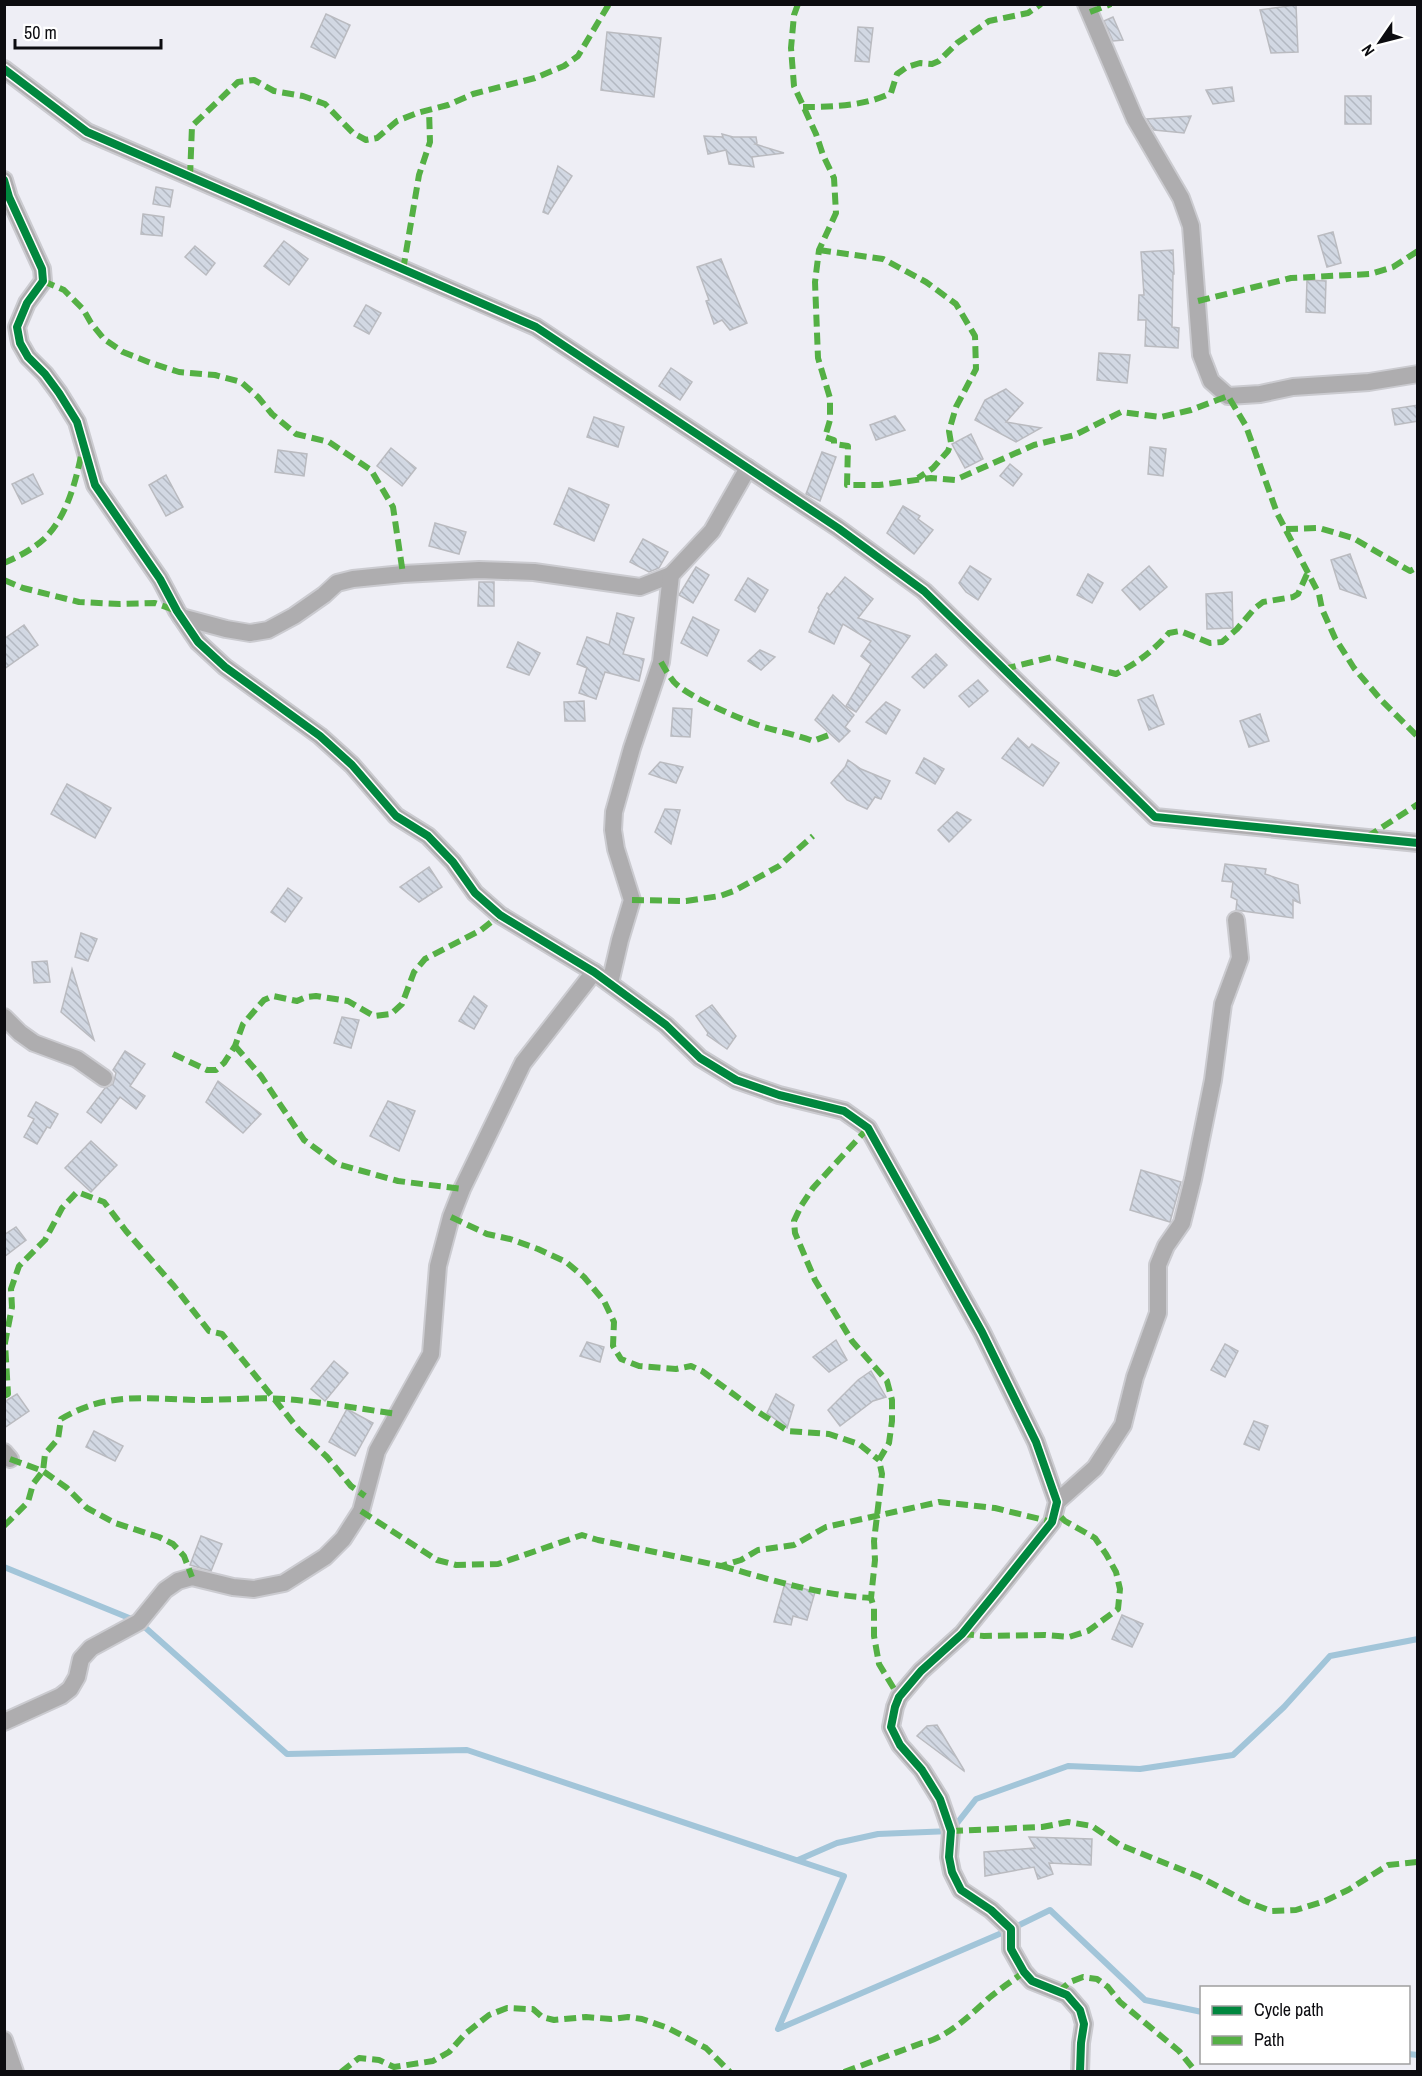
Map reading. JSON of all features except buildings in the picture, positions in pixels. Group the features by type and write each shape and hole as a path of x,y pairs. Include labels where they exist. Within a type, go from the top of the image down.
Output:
{"street":[{"path":"1086,4 1135,119 1181,198 1191,226 1201,355 1211,381 1228,396 1260,394 1293,387 1369,382 1418,374"},
{"path":"5,75 87,132 536,327 838,528 924,591 1155,817 1418,843"},
{"path":"4,180 9,197 42,269 43,281 27,303 17,327 20,343 28,357 60,393 77,422 96,485 160,579 198,642 225,667 320,736 352,765 396,816 428,836 453,862 475,893 500,915 610,983 666,1025 700,1058 736,1080 779,1095 844,1111 868,1128 982,1332 1036,1442 1057,1502 1052,1522 997,1591 962,1634 921,1671 899,1698 891,1727 900,1745 922,1770 940,1799 951,1831 949,1857 952,1872 961,1890 991,1910 1011,1929 1011,1948 1024,1972 1032,1981 1067,1995 1080,2010 1084,2024 1080,2072"},
{"path":"181,617 250,633 268,630 294,616 337,584 353,579 403,574 479,570 534,572 640,587 671,575 712,531 748,468"},
{"path":"610,983 632,900 616,849 614,812 632,748 661,662 671,575"},
{"path":"1057,1502 1095,1468 1123,1425 1135,1377 1158,1313 1158,1265 1166,1246 1182,1223 1213,1080 1223,1004 1240,958 1236,921"},
{"path":"4,1722 61,1696 70,1689 81,1659 91,1648 140,1622 165,1590 178,1581 192,1577 233,1587 254,1589 284,1583 325,1557 343,1539 361,1511 377,1452 431,1354 438,1266 451,1217 462,1189 523,1063 594,972"},
{"path":"4,1017 34,1044 77,1059 104,1078"},
{"path":"4,2040 15,2072"}],"waterway":[{"path":"4,1567 139,1622 287,1754 467,1750 844,1876 778,2029 1050,1910 1145,2000 1200,2012"},
{"path":"798,1860 837,1843 878,1834 951,1831 976,1799 1068,1766 1140,1769 1233,1755 1284,1707 1330,1656 1418,1639"},
{"path":"1410,2054 1418,2055"}],"marked path":[{"path":"190,177 192,126 238,82 254,80 274,91 303,96 325,104 353,133 366,140 377,138 397,121 417,113 448,105 473,94 535,78 564,66 578,56 609,4"},
{"path":"798,4 794,15 791,48 794,86 834,178 836,213 819,250 815,282 818,358 830,398 830,420 825,437 834,440 834,444 848,446 847,485 879,485 931,478 955,480 1034,445 1075,435 1121,412 1161,417 1191,410 1228,396 1246,426 1277,513 1319,594 1322,609 1335,638 1354,668 1382,701 1418,737"},
{"path":"803,107 859,103 891,93 897,74 907,67 939,61 957,43 989,21 1028,13 1041,4"},
{"path":"1090,12 1111,4"},
{"path":"403,270 419,175 430,142 429,110"},
{"path":"819,250 883,259 926,282 956,304 975,336 976,369 956,407 949,431 951,443 948,451 933,468 918,478"},
{"path":"1198,301 1291,278 1370,274 1393,267 1418,251"},
{"path":"43,281 64,290 83,309 104,339 123,352 179,372 215,375 241,382 272,414 296,434 329,442 371,470 393,507 403,574"},
{"path":"4,563 44,539 59,520 69,498 82,451"},
{"path":"1286,529 1319,528 1353,538 1410,571 1418,567"},
{"path":"1004,669 1052,657 1116,674 1144,656 1169,633 1180,631 1210,643 1222,642 1263,602 1293,597 1298,594 1307,574"},
{"path":"4,580 23,588 79,602 155,603 177,611"},
{"path":"661,662 672,680 681,688 730,714 764,727 813,741 829,735"},
{"path":"1367,837 1418,804"},
{"path":"632,900 686,901 720,896 734,891 779,866 813,836"},
{"path":"173,1054 207,1070 216,1070 224,1063 235,1046 243,1024 264,1000 273,996 297,1001 316,996 348,1001 374,1016 391,1014 402,1004 414,972 425,959 481,930 500,915"},
{"path":"235,1046 261,1076 304,1140 337,1164 398,1181 462,1189"},
{"path":"868,1128 813,1188 794,1221 795,1233 815,1280 852,1341 887,1381 892,1400 889,1443 879,1460 882,1474 874,1541 875,1560 871,1598 879,1664 899,1697"},
{"path":"4,1396 8,1394 5,1343 12,1307 11,1289 19,1266 45,1240 62,1208 77,1192 104,1202 209,1331 222,1334 299,1430 327,1457 351,1486 365,1496"},
{"path":"451,1217 487,1234 538,1249 566,1262 584,1277 604,1301 614,1322 613,1346 621,1359 639,1366 676,1369 691,1366 702,1371 788,1431 829,1434 859,1444 879,1460"},
{"path":"4,1526 28,1502 33,1484 43,1471 45,1454 58,1439 61,1419 95,1404 112,1400 145,1398 198,1400 274,1398 398,1414"},
{"path":"10,1459 43,1471 67,1488 87,1508 115,1523 159,1537 173,1544 184,1556 192,1577"},
{"path":"361,1511 437,1560 456,1565 498,1564 582,1535 721,1566 741,1560 758,1550 794,1545 826,1527 939,1502 995,1508 1052,1522"},
{"path":"962,1634 1069,1637 1088,1631 1118,1609 1120,1589 1116,1572 1106,1554 1095,1538 1065,1521 1055,1511"},
{"path":"722,1566 814,1590 871,1598"},
{"path":"951,1831 1042,1827 1068,1822 1092,1826 1120,1845 1200,1877 1245,1901 1271,1911 1296,1910 1325,1901 1348,1890 1388,1865 1418,1862"},
{"path":"844,2072 940,2037 1024,1972"},
{"path":"1058,1992 1070,1982 1083,1977 1097,1979 1108,1987 1120,2002 1179,2051 1196,2072"},
{"path":"341,2072 359,2058 379,2060 394,2067 433,2061 449,2052 465,2034 489,2015 507,2008 533,2009 542,2017 554,2020 586,2017 642,2019 668,2028 706,2048 730,2072"}],"cycle path":[{"path":"4,69 87,132 536,327 838,528 924,591 1155,817 1418,843"},
{"path":"4,180 9,197 42,269 43,281 27,303 17,327 20,343 28,357 59,393 77,422 95,485 160,579 177,611 198,642 225,667 320,736 352,765 396,816 428,836 453,862 475,893 500,915 594,972 666,1025 700,1058 736,1080 779,1095 844,1111 868,1128 982,1332 1036,1442 1057,1502 1052,1522 997,1591 962,1634 921,1671 899,1697 891,1727 900,1745 922,1770 940,1799 951,1831 949,1857 952,1872 961,1890 991,1910 1011,1929 1011,1949 1032,1981 1067,1995 1080,2010 1084,2024 1080,2072"}]}
